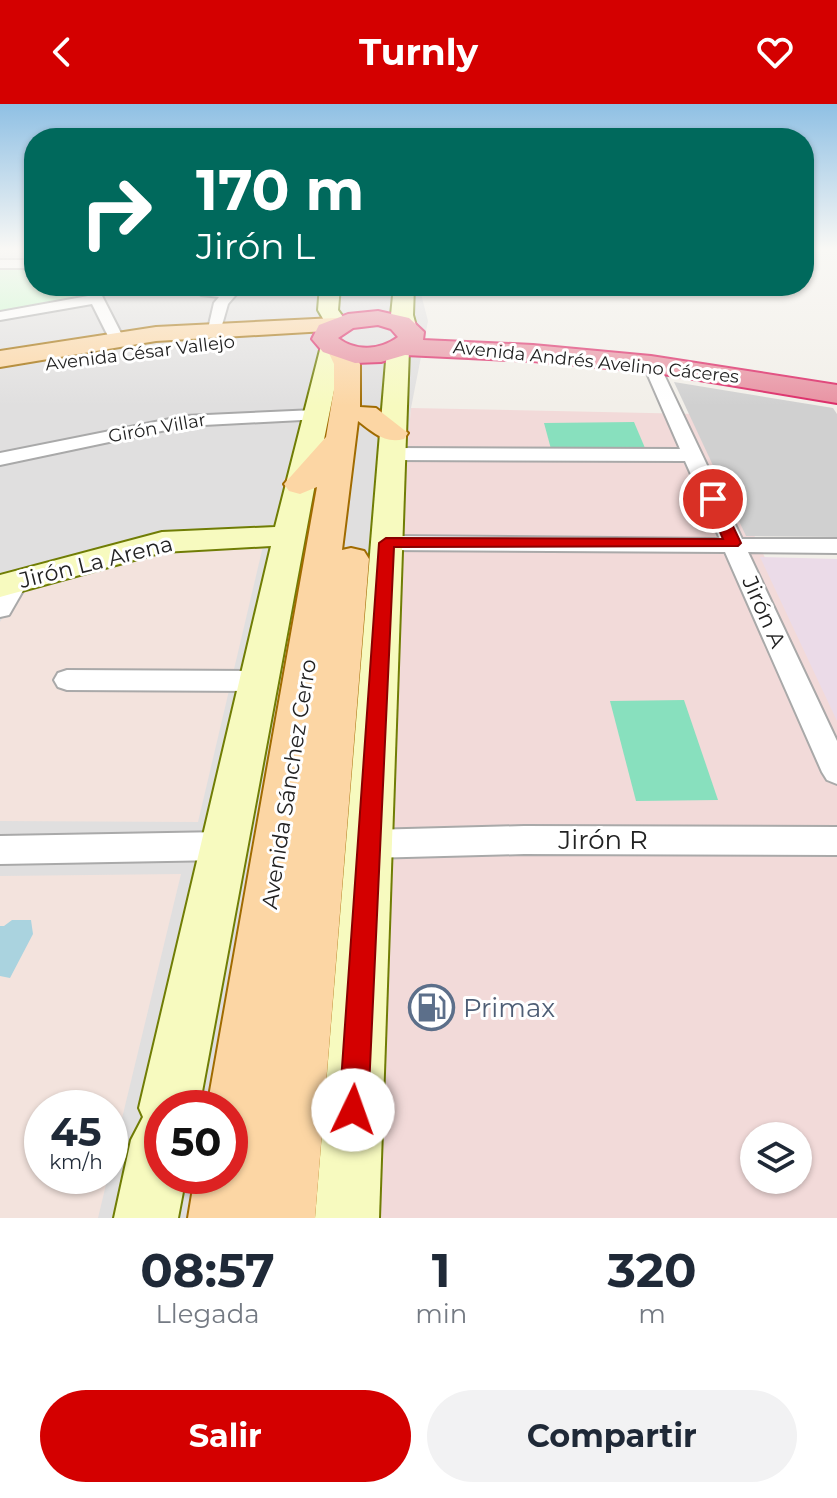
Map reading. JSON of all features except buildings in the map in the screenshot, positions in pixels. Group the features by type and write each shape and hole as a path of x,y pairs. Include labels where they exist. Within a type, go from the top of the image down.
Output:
{"highway":[{"name":"Avenida Sánchez Cerro","path":"336,335 352,302"},
{"path":"388,302 385,315 398,337"},
{"path":"363,318 398,337 362,354 336,335 363,318"},
{"name":"Avenida Andrés Avelino Cáceres","path":"398,337 709,359 837,380"},
{"name":"Avenida Andrés Avelino Cáceres","path":"534,347 837,394"}],"main road":[{"name":"Avenida Sánchez Cerro","path":"279,1218 361,431 348,389 347,364 328,310 329,302"},
{"name":"Avenida César Vallejo","path":"0,359 116,339 215,329 336,335"},
{"name":"Avenida Sánchez Cerro","path":"336,335 386,543 347,1218"},
{"name":"Avenida César Vallejo","path":"0,372 194,343 336,335"},
{"name":"Avenida Sánchez Cerro","path":"224,1218 374,365 398,337"},
{"name":"Avenida Sánchez Cerro","path":"173,1090 300,484 361,431"},
{"name":"Jirón La Arena","path":"5,592 162,542 289,536"},
{"path":"146,1218 151,1194"}],"street":[{"path":"0,316 57,302"},
{"path":"98,302 116,339"},
{"path":"215,329 222,302"},
{"name":"Jirón A","path":"651,364 837,772"},
{"name":"Girón Villar","path":"1,455 185,421 693,455"},
{"path":"386,543 837,546"},
{"path":"67,680 258,681"},
{"name":"Jirón R","path":"369,844 524,840 837,841"},
{"path":"0,850 223,846"}],"shaded area":[{"path":"0,302 423,302 428,321 411,408 398,552 367,1218 0,1218"},
{"path":"674,382 833,408 837,414 837,537 746,536"},
{"path":"411,408 696,414 837,708 837,1218 367,1218 398,552"},
{"path":"263,546 198,822 0,821 0,622 19,590 131,560 204,547"},
{"path":"760,557 837,559 837,721"},
{"path":"181,874 128,1093 128,1090 24,1090 24,1194 104,1194 98,1218 0,1218 0,876"}],"green space":[{"path":"0,302 71,302 0,313"},
{"path":"634,422 645,448 551,449 544,423"},
{"path":"684,700 718,800 636,801 610,701"}],"water":[{"path":"12,920 31,920 33,934 10,978 0,976 0,926"}],"place":[{"name":"Primax","path":"432,1008"}],"route":[{"path":"353,1110 386,543 733,543 713,499"}]}
